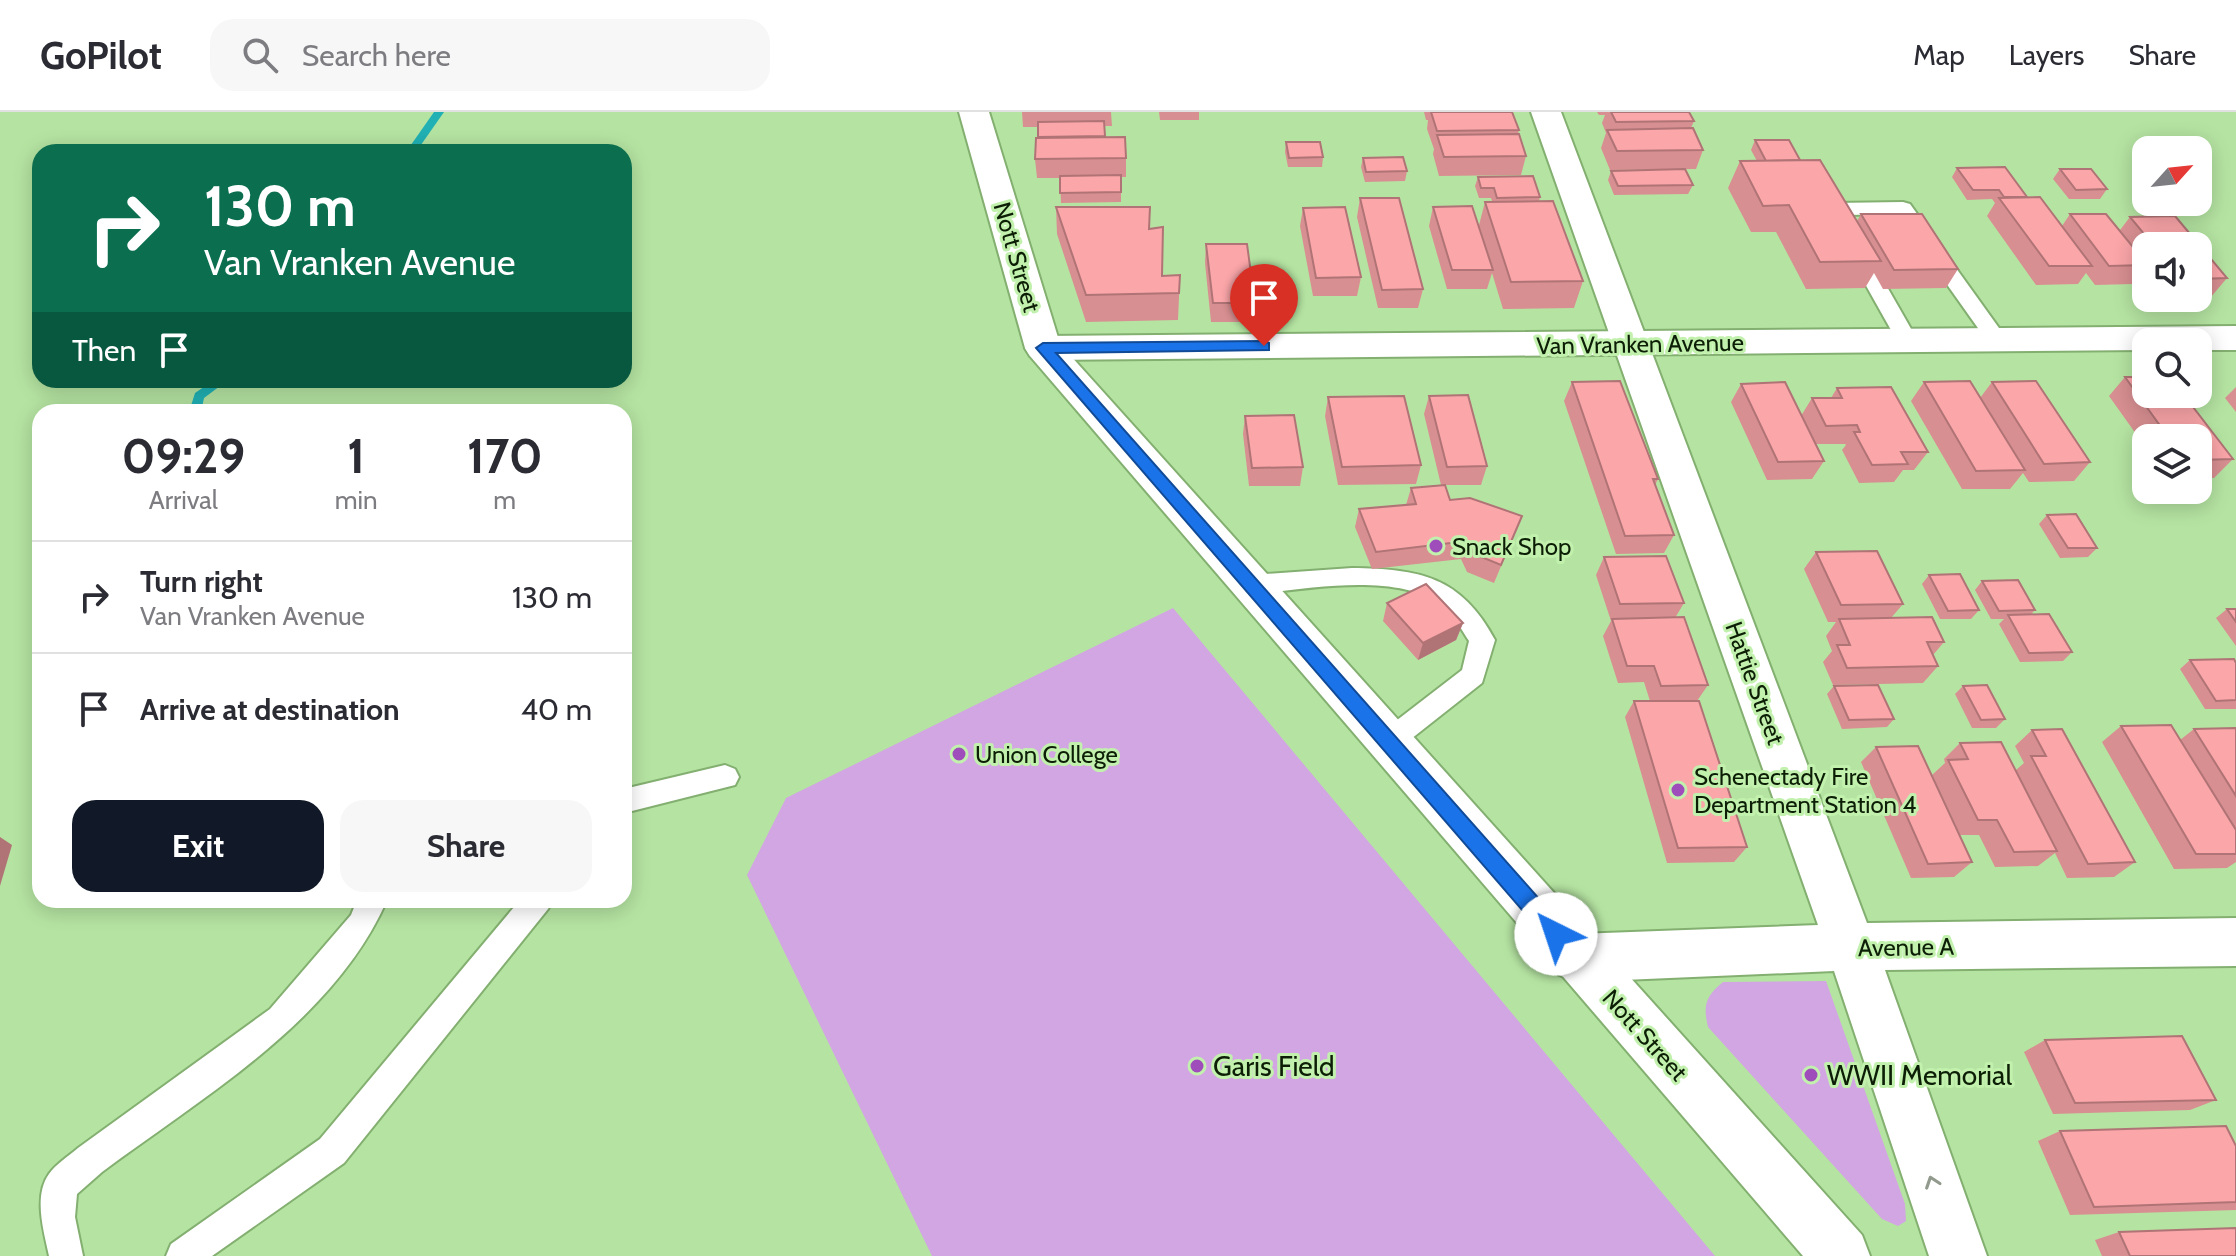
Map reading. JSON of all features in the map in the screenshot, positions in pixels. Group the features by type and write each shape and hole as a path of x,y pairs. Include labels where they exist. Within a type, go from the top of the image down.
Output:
{"street":[{"name":"Nott Street","path":"974,112 1043,348 1841,1256"},
{"name":"Hattie Street","path":"1546,112 1851,947 1958,1256"},
{"name":"Van Vranken Avenue","path":"1043,348 2236,338"},
{"name":"Avenue A","path":"1577,958 1851,947 2236,942"}],"lane":[{"path":"1907,341 1833,209 1903,208 1997,340"},
{"path":"1251,585 1338,577 1417,582 1451,597 1482,640 1473,676 1388,742"},
{"path":"632,799 725,777"},
{"path":"66,1256 58,1217 61,1186 90,1160 281,1020 361,925 368,908"},
{"path":"183,1256 332,1151 531,908"}],"shaded area":[{"name":"Garis Field","path":"1173,608 1715,1256 932,1256 747,875 786,798"},
{"path":"1826,981 1905,1204 1906,1221 1898,1226 1882,1219 1708,1027 1707,1002 1723,982"}],"building":[{"path":"1431,112 1512,112 1519,130 1437,131"},
{"path":"1611,112 1689,112 1694,121 1616,122"},
{"path":"1104,121 1105,136 1038,137 1038,122"},
{"path":"1693,128 1703,150 1617,151 1607,130"},
{"path":"1519,134 1526,156 1444,157 1437,135"},
{"path":"1125,137 1126,158 1035,159 1036,138"},
{"path":"1755,140 1789,140 1800,160 1766,161"},
{"path":"1286,142 1320,142 1323,157 1289,158"},
{"path":"1403,157 1407,171 1366,172 1363,158"},
{"path":"1820,160 1881,261 1820,262 1789,205 1763,206 1740,161"},
{"path":"2005,167 2027,197 2004,197 1999,190 1973,190 1957,168"},
{"path":"1685,169 1693,185 1618,186 1611,171"},
{"path":"2060,169 2091,169 2107,189 2076,190"},
{"path":"1121,175 1121,192 1060,193 1060,176"},
{"path":"1533,176 1540,197 1497,198 1494,188 1481,188 1478,177"},
{"path":"2040,197 2092,266 2049,266 1999,198"},
{"path":"1360,198 1399,198 1423,289 1382,290"},
{"path":"1553,201 1583,281 1511,282 1485,202"},
{"path":"1472,206 1493,270 1452,270 1433,207"},
{"path":"1056,207 1150,207 1149,229 1163,227 1162,276 1180,275 1179,293 1086,295"},
{"path":"1345,207 1361,277 1316,278 1303,208"},
{"path":"1861,214 1922,214 1958,269 1894,270"},
{"path":"2070,214 2106,214 2132,246 2132,265 2109,266"},
{"path":"2175,216 2188,232 2142,232 2130,217"},
{"path":"1206,244 1247,244 1255,303 1213,303"},
{"path":"2212,260 2227,278 2212,279"},
{"path":"1620,381 1658,479 1653,479 1674,535 1625,536 1572,382"},
{"path":"1970,381 2025,470 1976,471 1924,382"},
{"path":"2036,381 2090,462 2044,464 1992,382"},
{"path":"1785,382 1824,461 1778,462 1741,384"},
{"path":"1891,387 1928,452 1901,452 1908,464 1872,465 1854,432 1860,432 1857,425 1826,426 1812,398 1842,398 1837,388"},
{"path":"1468,395 1487,466 1447,467 1429,396"},
{"path":"1404,396 1421,465 1342,467 1328,397"},
{"path":"2147,408 2194,408 2206,424 2159,424"},
{"path":"1294,415 1303,467 1252,468 1245,416"},
{"path":"2212,432 2233,459 2212,460"},
{"name":"Snack Shop","path":"1445,485 1450,500 1470,498 1522,516 1501,565 1474,554 1467,541 1376,552 1359,509 1416,504 1411,488"},
{"path":"2076,514 2097,548 2068,548 2047,515"},
{"path":"1877,551 1903,604 1841,605 1816,552"},
{"path":"1666,556 1684,603 1620,604 1604,557"},
{"path":"1960,574 1979,610 1948,611 1929,575"},
{"path":"2018,580 2035,610 1999,611 1982,581"},
{"path":"1426,584 1463,623 1423,643 1387,603"},
{"path":"2227,609 2236,609 2236,622"},
{"path":"2049,614 2072,652 2029,653 2008,615"},
{"path":"1684,617 1708,685 1661,686 1654,666 1627,666 1612,619"},
{"path":"1932,617 1944,642 1927,642 1938,666 1847,668 1837,645 1850,645 1839,619"},
{"path":"2234,659 2236,700 2216,701 2190,660"},
{"path":"1878,685 1894,719 1849,720 1834,686"},
{"path":"1987,685 2005,719 1981,720 1963,686"},
{"name":"Schenectady Fire Department Station 4","path":"1634,701 1699,701 1747,847 1678,848"},
{"path":"2171,725 2236,830 2236,854 2196,854 2121,726"},
{"path":"2236,728 2236,796 2194,729"},
{"path":"2062,729 2135,862 2088,864 2031,756 2046,756 2032,730"},
{"path":"2001,742 2057,851 2014,852 1997,820 1978,820 1948,760 1968,759 1960,743"},
{"path":"1918,746 1972,862 1928,864 1876,747"},
{"path":"2182,1036 2216,1100 2075,1103 2045,1040"},
{"path":"2226,1126 2236,1146 2236,1202 2094,1207 2060,1131"},
{"path":"2236,1228 2236,1256 2130,1256 2119,1232"}],"waterway":[{"path":"417,144 439,112"},
{"path":"197,404 199,396 210,388"}],"place":[{"name":"Snack Shop","path":"1436,546"},
{"name":"Union College","path":"959,754"},
{"name":"Schenectady Fire Department Station 4","path":"1678,790"},
{"name":"Garis Field","path":"1197,1066"},
{"name":"WWII Memorial","path":"1811,1075"}],"route":[{"path":"1264,346 1043,348 1556,934"}]}
